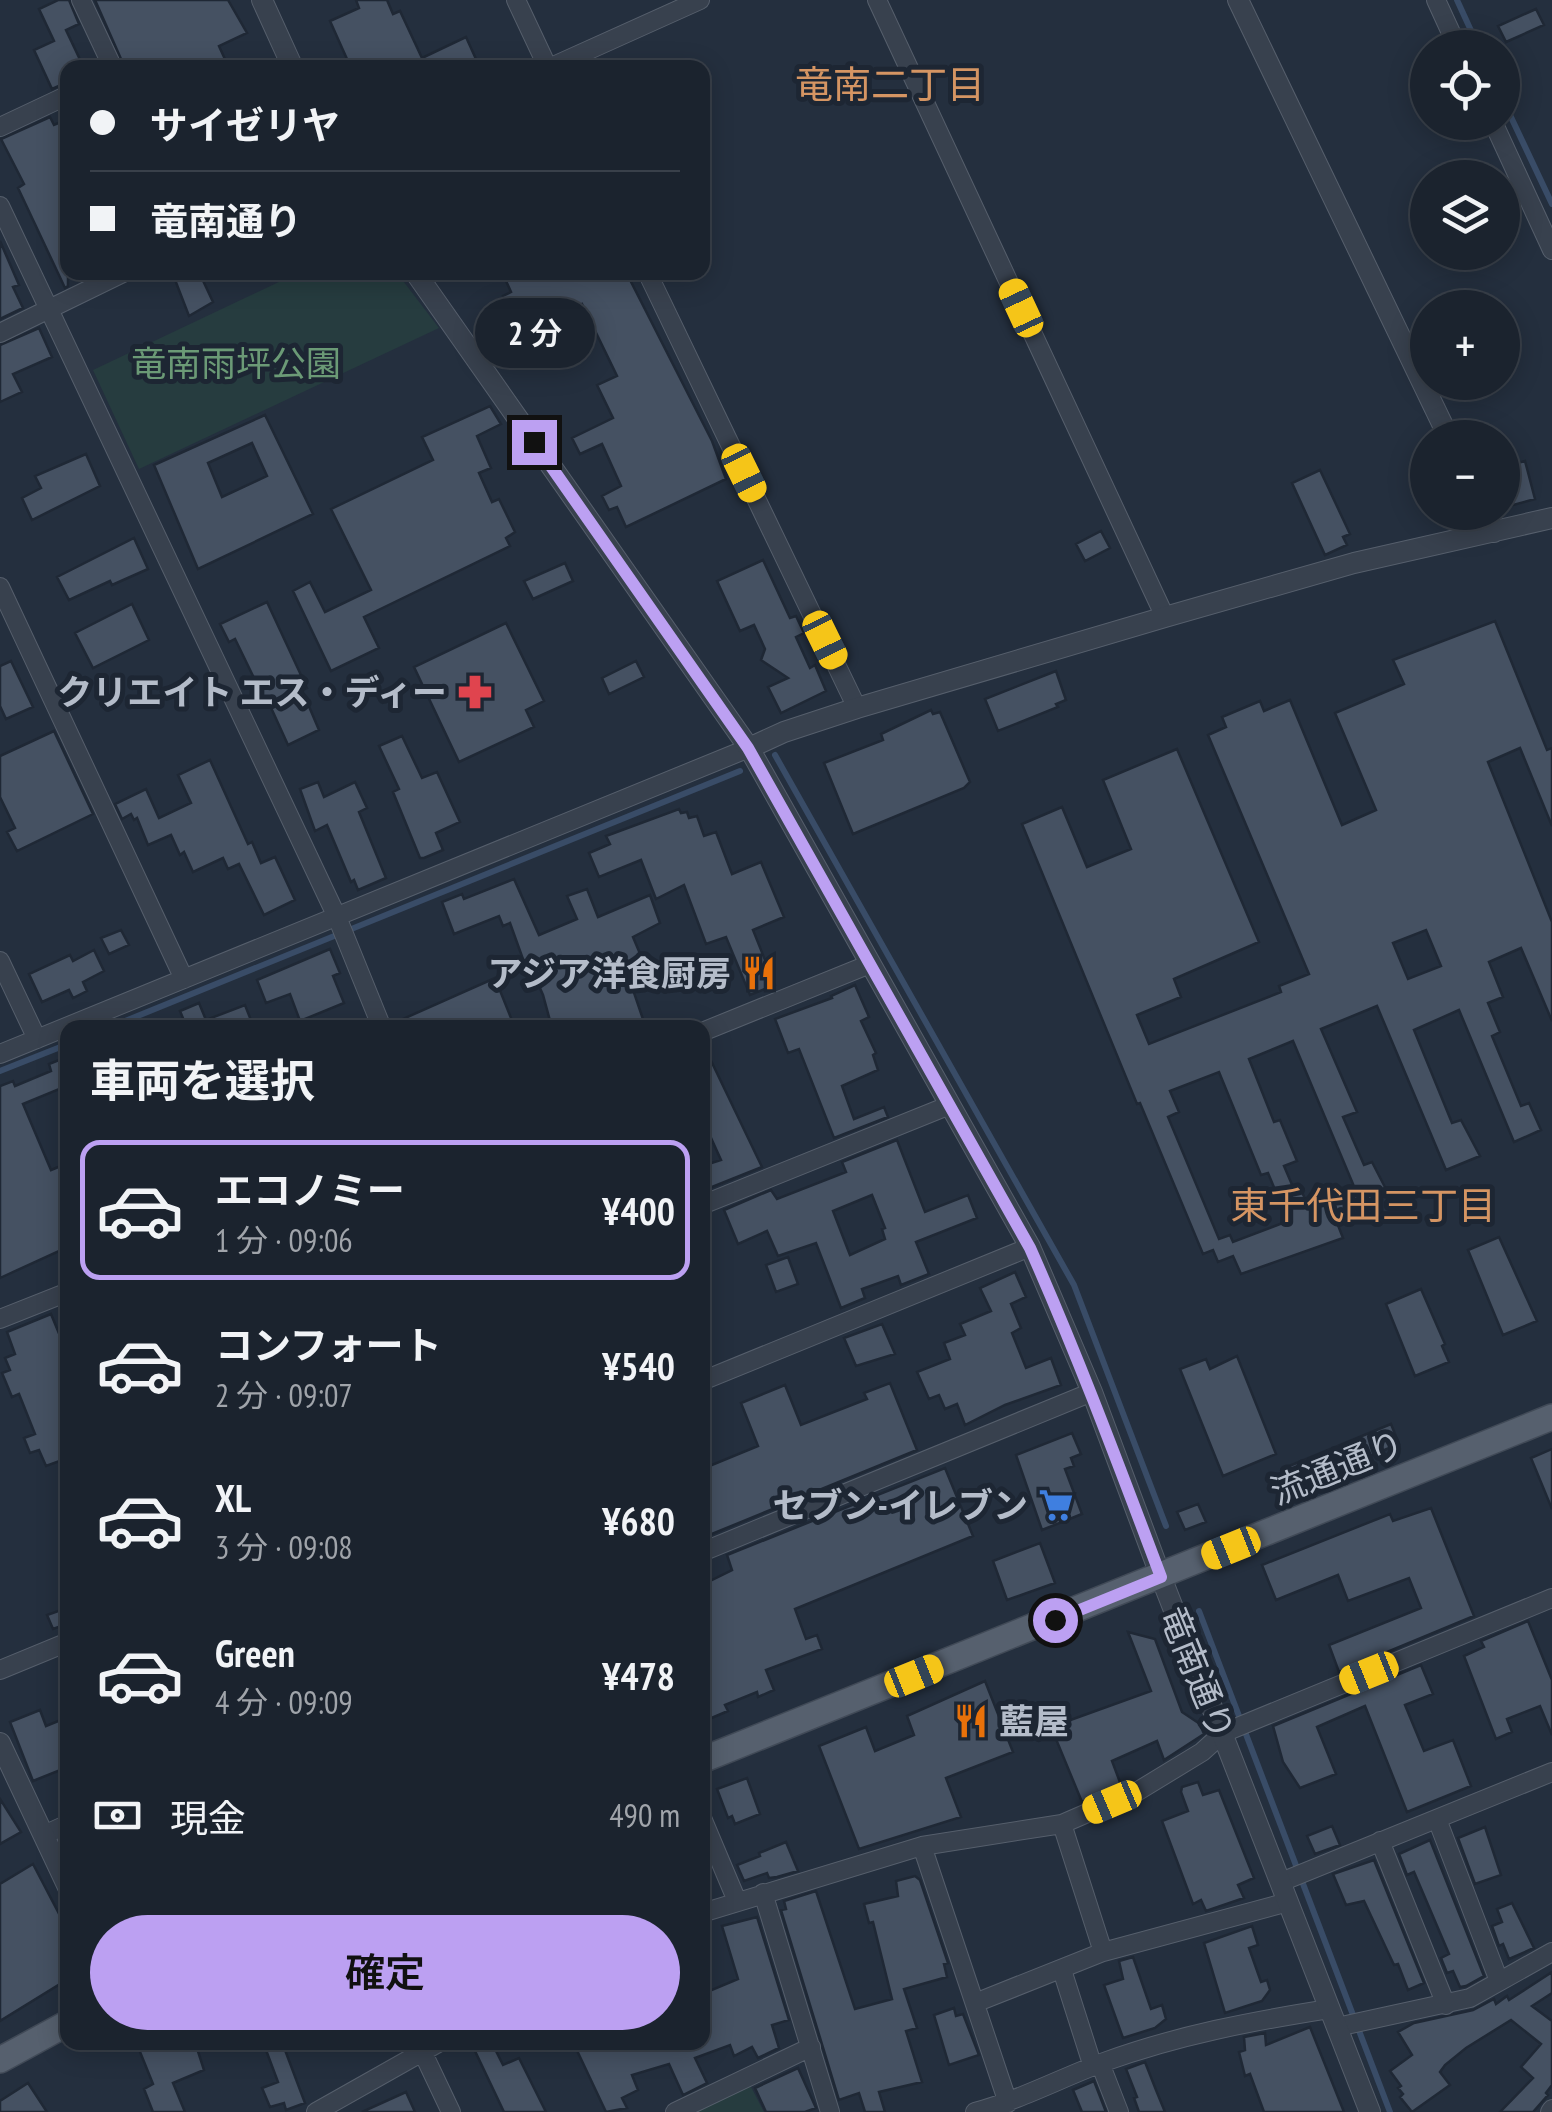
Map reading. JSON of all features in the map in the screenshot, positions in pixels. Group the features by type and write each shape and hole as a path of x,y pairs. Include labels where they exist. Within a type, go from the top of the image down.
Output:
{"main road":[{"name":"流通通り","path":"710,1757 1552,1417"},
{"path":"0,2060 60,2028"}],"street":[{"path":"81,0 109,60"},
{"path":"262,0 290,60"},
{"path":"516,0 545,60"},
{"path":"567,60 700,0"},
{"path":"876,0 1165,617"},
{"path":"1238,0 1440,420"},
{"path":"1436,0 1450,30"},
{"path":"0,126 60,98"},
{"path":"1501,140 1552,250"},
{"path":"0,206 337,917 379,1020"},
{"path":"0,332 109,280"},
{"name":"竜南通り","path":"421,280 748,748 1030,1248 1092,1392 1370,2112"},
{"path":"651,280 857,708"},
{"path":"1520,520 1552,518"},
{"path":"84,1020 784,732 1464,530"},
{"path":"0,587 184,979"},
{"path":"0,961 38,1039"},
{"path":"710,1029 870,964"},
{"path":"0,1054 60,1030"},
{"path":"710,1202 950,1106"},
{"path":"710,1377 1030,1248"},
{"path":"0,1319 60,1295"},
{"path":"710,1549 1092,1392"},
{"path":"710,1910 922,1846 1062,1824 1138,1791 1202,1752 1222,1733 1552,1598"},
{"path":"0,1670 60,1645"},
{"path":"0,1743 60,1870"},
{"path":"1280,1882 1552,1772"},
{"path":"1436,1818 1498,1981"},
{"path":"1062,1824 1103,1952"},
{"path":"44,1835 60,1828"},
{"path":"710,1837 737,1901"},
{"path":"1380,1842 1446,2006"},
{"path":"922,1846 1008,2103"},
{"path":"763,1893 830,2112"},
{"path":"975,2003 1103,1952 1288,1902"},
{"path":"975,2112 1008,2103 1097,2065 1213,2028 1446,2006 1470,1998 1552,1952"},
{"path":"1062,1970 1118,2112"},
{"path":"675,2112 811,2047"},
{"path":"316,2112 428,2050"},
{"path":"423,2053 450,2112"}],"green space":[{"name":"竜南雨坪公園","path":"283,280 402,280 439,328 139,469 93,370"},
{"path":"750,2085 764,2112 693,2112"}],"building":[{"path":"58,0 69,0 79,24 66,30 80,60 60,60 60,86 52,89 34,50 54,41 39,9"},
{"path":"95,0 228,0 247,33 219,46 225,60 121,60"},
{"path":"356,0 387,0 393,14 400,11 422,58 466,37 476,60 347,60 330,21 359,8"},
{"path":"1536,9 1544,25 1520,36 1520,30 1500,30 1498,26"},
{"path":"50,117 54,125 60,122 60,277 18,188 24,184 1,139"},
{"path":"0,241 19,285 13,287 23,308 0,319"},
{"path":"175,280 203,280 213,302 189,316"},
{"path":"506,280 630,280 712,441 726,479 626,527 617,507 609,510 602,496 621,486 602,444 580,454 572,438 613,418 597,385 617,376 582,304 520,331 503,296 511,292"},
{"path":"39,328 52,357 13,374 22,392 0,402 0,345"},
{"path":"490,406 501,424 477,436 491,468 479,473 492,502 499,499 515,532 506,538 510,546 364,617 379,648 331,671 293,591 310,582 325,612 371,590 331,509 433,460 422,437"},
{"path":"265,415 313,514 198,569 154,465","holes":["252,443 267,476 222,497 208,463"]},
{"path":"86,454 100,486 32,520 22,498 41,488 35,476"},
{"path":"1525,461 1535,499 1520,503 1520,462"},
{"path":"1320,470 1350,534 1343,537 1347,545 1325,555 1292,483"},
{"path":"1101,531 1110,548 1085,561 1076,544"},
{"path":"134,538 148,569 69,600 57,577"},
{"path":"763,560 790,618 796,616 804,633 796,637 810,668 815,665 826,691 781,713 768,687 788,678 761,660 765,649 754,625 740,631 717,581"},
{"path":"565,563 573,581 533,599 524,581"},
{"path":"267,602 307,688 302,690 319,730 288,745 268,701 260,704 249,680 254,678 235,639 229,642 220,624"},
{"path":"132,604 149,640 93,668 75,633"},
{"path":"1495,621 1547,750 1552,748 1552,826 1520,748 1488,762 1552,922 1552,1021 1521,948 1489,962 1503,997 1488,1003 1500,1032 1492,1036 1521,1106 1529,1103 1541,1130 1514,1142 1459,1010 1414,1030 1452,1123 1461,1120 1480,1156 1446,1170 1377,1006 1321,1029 1357,1112 1343,1117 1364,1165 1372,1162 1388,1193 1334,1215 1343,1238 1241,1274 1233,1256 1218,1262 1213,1250 1203,1254 1022,824 1062,807 1087,867 1131,849 1103,780 1177,749 1259,942 1174,979 1181,997 1137,1015 1149,1044 1281,992 1279,986 1309,974 1208,735 1226,727 1222,717 1260,701 1264,711 1290,700 1342,825 1376,810 1335,713 1404,684 1393,660","holes":["1426,930 1441,966 1408,979 1393,943","1293,1041 1353,1184 1306,1201 1302,1192 1296,1194 1284,1166 1297,1161 1280,1120 1274,1122 1249,1059","1219,1072 1261,1175 1268,1173 1288,1221 1233,1242 1230,1235 1219,1239 1168,1117 1179,1112 1170,1091"]},
{"path":"506,623 544,701 526,710 534,727 459,762 414,667"},
{"path":"11,661 33,707 6,719 0,706 0,666"},
{"path":"636,661 644,677 609,694 602,678"},
{"path":"1056,671 1066,700 1056,704 1058,707 998,731 985,699"},
{"path":"931,710 933,714 940,712 970,782 964,788 853,834 824,763 883,740 881,734"},
{"path":"54,731 93,814 17,851 7,832 15,828 0,797 0,756"},
{"path":"402,736 422,778 437,772 460,822 436,833 443,850 424,858 420,858 393,792 399,789 379,746"},
{"path":"210,760 248,844 252,842 261,863 275,857 295,900 264,915 239,864 228,869 223,858 193,872 171,835 148,845 137,818 134,820 131,814 122,819 115,804 146,789 159,818 191,803 178,775"},
{"path":"318,782 324,797 355,782 367,808 359,812 386,878 358,890 354,880 351,882 327,825 315,831 300,789"},
{"path":"679,809 681,813 687,812 689,818 697,816 704,836 716,832 732,874 761,862 784,917 753,930 775,985 750,995 726,937 706,944 684,885 656,899 641,860 599,877 589,853 610,844 606,836"},
{"path":"514,879 539,935 577,919 567,896 587,889 598,917 650,895 660,923 633,937 649,975 631,984 643,1020 550,1020 543,995 528,961 524,962 510,923 503,926 499,916 454,934 442,902 462,894 464,899"},
{"path":"121,930 129,945 109,954 101,938"},
{"path":"330,949 340,973 333,976 344,1003 300,1020 290,994 266,1003 257,980"},
{"path":"94,950 104,971 83,982 87,991 73,998 69,990 42,1002 29,974 70,955 73,961"},
{"path":"495,978 512,1020 401,1020"},
{"path":"855,985 869,1017 861,1021 876,1053 873,1055 878,1070 842,1086 854,1119 884,1107 888,1117 834,1138 799,1049 788,1053 775,1019"},
{"path":"199,1003 206,1020 184,1020 180,1011"},
{"path":"245,1005 251,1020 206,1020"},
{"path":"710,1059 762,1167 710,1188 710,1163 721,1160 710,1136"},
{"path":"60,1060 60,1091 23,1104 51,1170 60,1166 60,1251 0,1278 0,1086 13,1081 15,1086 51,1071 49,1064"},
{"path":"897,1140 925,1212 968,1195 977,1218 916,1242 929,1274 901,1285 898,1276 862,1289 865,1298 841,1308 816,1243 778,1256 767,1231 738,1244 724,1210 771,1190 777,1199 846,1172 842,1162","holes":["872,1195 885,1228 885,1239 850,1255 833,1211"]},
{"path":"1499,1237 1537,1321 1503,1335 1468,1250"},
{"path":"788,1257 798,1284 776,1292 766,1265"},
{"path":"1015,1272 1026,1297 1011,1304 1021,1328 1012,1333 1026,1368 1051,1358 1061,1385 1005,1405 965,1425 957,1404 945,1409 939,1395 929,1399 917,1372 950,1359 944,1343 965,1335 960,1324 991,1311 980,1288"},
{"path":"1421,1289 1449,1362 1415,1376 1386,1304"},
{"path":"51,1314 60,1336 60,1461 46,1466 39,1450 30,1453 24,1438 35,1434 19,1394 12,1397 2,1373 10,1370 5,1358 15,1354 7,1332"},
{"path":"882,1324 895,1354 856,1366 844,1338"},
{"path":"1237,1356 1276,1454 1223,1476 1180,1369 1206,1359 1210,1369"},
{"path":"890,1383 917,1450 710,1535 710,1466 758,1446 741,1403 785,1385 801,1425 867,1399 864,1393"},
{"path":"1391,1424 1399,1444 1290,1489 1282,1469"},
{"path":"1072,1433 1081,1454 1071,1458 1074,1466 1065,1469 1082,1514 1042,1530 1016,1455"},
{"path":"1552,1449 1552,1509 1531,1458"},
{"path":"945,1468 973,1536 795,1609 806,1639 817,1635 822,1649 766,1670 774,1690 758,1697 757,1692 725,1705 728,1711 710,1719 710,1581 732,1570 727,1555"},
{"path":"1198,1504 1206,1522 1185,1530 1177,1512"},
{"path":"1431,1508 1474,1616 1339,1672 1329,1645 1421,1608 1409,1578 1348,1601 1338,1575 1276,1600 1262,1565 1390,1514 1393,1521"},
{"path":"1040,1543 1055,1583 1007,1600 993,1561"},
{"path":"60,1610 60,1626 53,1629 47,1615"},
{"path":"1528,1621 1552,1680 1552,1735 1540,1706 1507,1719 1512,1732 1496,1739 1464,1656 1484,1647 1481,1641"},
{"path":"1128,1632 1155,1639 1182,1712 1200,1724 1204,1734 1164,1760 1157,1741 1112,1761 1121,1785 1082,1802 1051,1727 1151,1691"},
{"path":"1421,1665 1433,1694 1405,1705 1424,1751 1453,1740 1471,1786 1407,1812 1365,1706 1317,1727 1336,1774 1300,1788 1283,1762 1273,1726"},
{"path":"985,1681 1013,1752 946,1778 961,1817 859,1849 819,1746 866,1727 875,1751 914,1735 907,1716"},
{"path":"40,1710 46,1726 60,1720 60,1770 33,1781 10,1722"},
{"path":"747,1778 760,1814 735,1824 732,1816 728,1818 717,1789"},
{"path":"1198,1782 1203,1795 1219,1790 1254,1878 1238,1885 1244,1898 1206,1911 1201,1900 1193,1904 1162,1821 1188,1811 1182,1787"},
{"path":"0,1799 21,1832 0,1844"},
{"path":"1332,1826 1340,1845 1315,1854 1307,1836"},
{"path":"1485,1827 1501,1875 1475,1884 1458,1838"},
{"path":"1430,1840 1484,1976 1466,1986 1460,1987 1453,1971 1447,1973 1441,1958 1449,1954 1414,1872 1407,1875 1399,1854"},
{"path":"786,1842 798,1871 769,1878 767,1873 744,1881 737,1865"},
{"path":"1374,1860 1424,1983 1408,1990 1364,1901 1346,1905 1333,1874"},
{"path":"33,1864 60,1916 60,1984 0,2021 0,1884"},
{"path":"915,1876 920,1880 948,1963 944,1964 947,1977 904,1989 917,2028 906,2031 922,2082 879,2092 885,2112 865,2112 859,2093 839,2100 781,1910 786,1909 784,1901 816,1891 855,2009 892,1999 873,1922 869,1923 864,1904 898,1896 896,1881"},
{"path":"1512,1903 1534,1948 1509,1959 1492,1926 1502,1922 1497,1909"},
{"path":"757,1917 789,2020 772,2025 779,2048 758,2058 752,2047 734,2056 730,2045 695,2058 707,2083 683,2095 669,2064 632,2075 638,2090 622,2098 627,2108 606,2112 577,2050 710,2050 710,1991 738,1979 722,1926"},
{"path":"1252,1926 1258,1945 1249,1948 1261,1982 1267,1980 1270,1990 1262,2001 1225,2013 1204,1943"},
{"path":"1133,1957 1151,2009 1162,2005 1166,2019 1155,2028 1123,2038 1104,1985 1123,1979 1119,1961"},
{"path":"1552,1972 1552,1993 1532,2006 1552,2021 1552,2085 1533,2112 1500,2112 1533,2078 1521,2067 1541,2044 1511,2020 1445,2065 1440,2072 1450,2085 1412,2112 1400,2097 1401,2086 1390,2071 1412,2055 1398,2032 1414,2023 1473,2010 1494,1999 1496,2004 1507,1996 1509,2000"},
{"path":"954,2008 956,2016 963,2014 979,2055 949,2065 934,2015"},
{"path":"1310,2027 1344,2112 1264,2112 1250,2074 1245,2076 1239,2052 1245,2050 1244,2037 1265,2033 1266,2045"},
{"path":"139,2050 198,2050 204,2070 173,2083 185,2112 153,2112 144,2089 153,2084"},
{"path":"266,2050 285,2050 305,2103 286,2110 284,2103 270,2107 262,2088 278,2082"},
{"path":"496,2050 503,2065 519,2058 546,2112 504,2112 475,2051"},
{"path":"1145,2062 1165,2112 1139,2112 1126,2069"},
{"path":"798,2068 816,2108 805,2112 766,2112 755,2088"},
{"path":"1094,2081 1106,2112 1082,2112 1073,2090"},
{"path":"28,2083 47,2112 0,2112 0,2101"},
{"path":"406,2092 415,2112 362,2112"}],"waterway":[{"path":"1457,0 1471,30"},
{"path":"1520,136 1552,204"},
{"path":"775,755 1074,1285 1166,1526"},
{"path":"128,1020 740,771"},
{"path":"0,1071 60,1047"},
{"path":"1199,1611 1390,2112"}],"place":[{"name":"クリエイト エス・ディー","path":"475,692"},
{"name":"アジア洋食厨房","path":"759,973"},
{"name":"セブン-イレブン","path":"1056,1505"},
{"name":"藍屋","path":"971,1721"}],"district":[{"name":"竜南二丁目","path":"890,83"},
{"name":"東千代田三丁目","path":"1363,1204"}],"route":[{"path":"534,442 748,748 1030,1248 1092,1392 1161,1577 1055,1620"}]}
